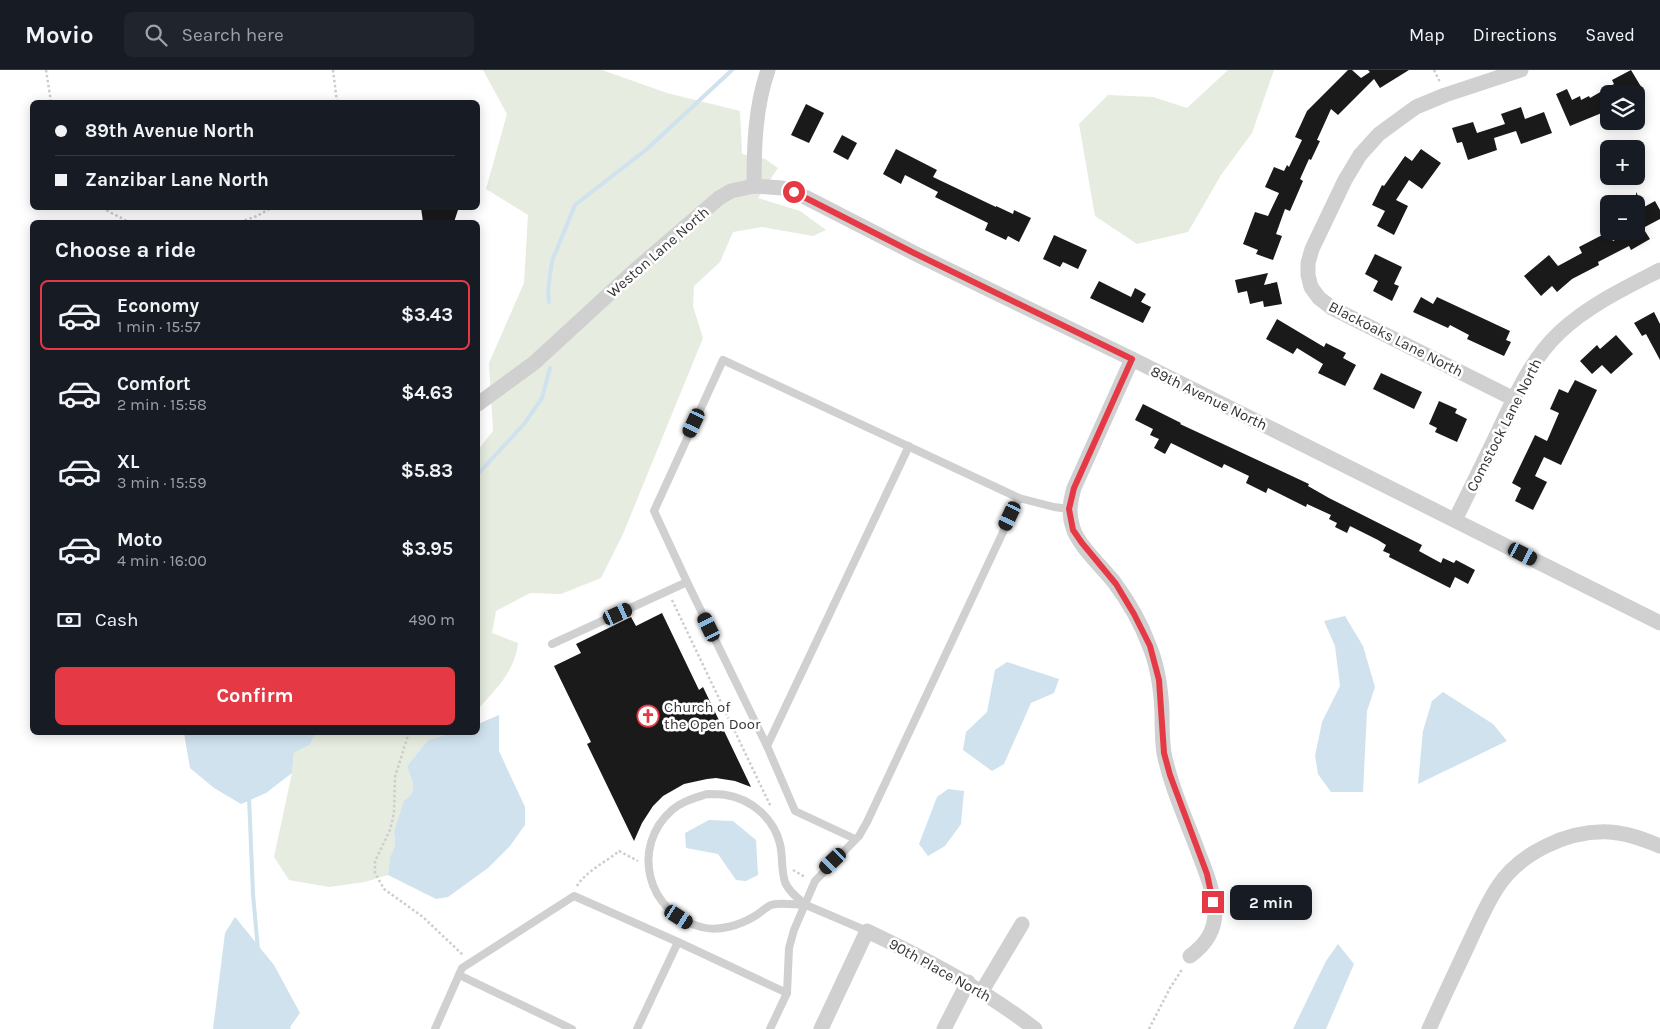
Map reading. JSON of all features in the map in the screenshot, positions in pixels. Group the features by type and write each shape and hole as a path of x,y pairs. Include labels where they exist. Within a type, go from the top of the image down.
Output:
{"street":[{"path":"754,186 754,151 760,91 768,70"},
{"name":"Blackoaks Lane North","path":"1514,399 1332,308 1319,298 1311,287 1308,263 1312,249 1345,180 1360,156 1379,134 1416,107 1445,95 1521,70"},
{"name":"89th Avenue North","path":"754,186 782,188 805,197 914,253 1132,359 1660,623"},
{"name":"Weston Lane North","path":"480,403 534,363 633,272 719,198 731,191 754,186"},
{"name":"Comstock Lane North","path":"1454,520 1514,399 1540,355 1559,332 1584,312 1608,297 1660,270"},
{"path":"1132,359 1074,488 1069,509 1073,530 1116,584 1150,646 1159,680 1164,753 1170,775 1207,874 1215,912 1214,926 1211,934 1201,948 1190,956"},
{"path":"1428,1029 1497,887 1514,868 1534,853 1559,840 1583,834 1607,832 1628,834 1660,846"},
{"path":"982,991 1022,924"},
{"path":"821,1029 867,931"},
{"name":"90th Place North","path":"867,931 968,982 1035,1029"},
{"path":"944,1029 968,982"}],"lane":[{"path":"855,839 795,811 767,746 654,511 724,360 1019,498 1069,509"},
{"path":"767,746 909,446"},
{"path":"770,1029 787,994 789,948 794,930 806,905 814,881 855,839 868,822 1019,498"},
{"path":"552,644 687,582"},
{"path":"806,905 786,883 777,834 758,809 744,800 726,794 707,794 689,800 673,809 653,837 648,861 652,884 660,899 670,911 688,922 702,928 735,926 755,916 770,905 806,905 867,931"},
{"path":"435,1029 462,968 574,896 678,942 787,994"},
{"path":"637,1029 678,942"},
{"path":"459,975 572,1029"}],"path":[{"path":"46,70 51,100"},
{"path":"333,70 337,100"},
{"path":"106,210 125,220"},
{"path":"246,220 268,210"},
{"path":"668,591 773,811"},
{"path":"408,735 395,777 394,813 390,830 375,861 375,873 384,890 423,917 471,962"},
{"path":"574,896 576,887 582,877 619,851 627,857 635,859 639,864"},
{"path":"791,864 792,869 807,878"},
{"path":"1149,1029 1170,988 1190,956"}],"shaded area":[{"path":"483,70 602,70 667,93 740,111 742,154 765,159 778,168 758,198 800,211 826,230 813,236 762,227 733,232 720,262 694,286 693,306 703,338 623,534 601,578 561,594 530,593 496,611 492,633 518,643 509,671 480,707 480,447 493,431 489,363 524,283 528,215 486,189 507,114"},
{"path":"1228,70 1274,70 1252,133 1221,175 1188,232 1137,244 1095,216 1079,124 1108,95 1153,97 1187,108"},
{"path":"314,735 445,735 428,740 407,766 413,784 412,794 394,832 395,846 390,857 388,875 365,882 329,887 289,880 274,857 292,773 294,753 310,745"}],"water":[{"path":"1345,616 1363,646 1375,687 1367,711 1363,792 1331,792 1318,774 1315,756 1322,722 1340,686 1335,646 1324,621"},
{"path":"1007,662 1059,679 1054,693 1031,703 1004,764 992,771 963,750 966,732 987,712 995,670"},
{"path":"1443,692 1493,724 1507,741 1418,784 1423,731 1432,701"},
{"path":"499,715 499,751 525,807 525,825 510,846 488,868 448,897 436,899 388,875 390,857 395,846 394,832 404,801 412,794 413,784 407,766 428,740 445,735 480,735 480,723"},
{"path":"184,735 314,735 310,745 294,753 292,773 266,793 241,804 214,788 190,768"},
{"path":"948,789 964,791 961,824 945,846 928,856 919,844 937,797"},
{"path":"709,820 733,821 756,840 758,875 746,881 736,880 718,854 686,848 685,833"},
{"path":"235,917 274,965 300,1013 290,1027 291,1029 213,1029 225,933"},
{"path":"1338,944 1354,964 1326,1029 1293,1029 1326,961"}],"building":[{"path":"1348,70 1352,70 1361,78 1370,72 1368,70 1409,70 1380,88 1374,79 1338,115 1331,109 1317,140 1320,141 1300,179 1303,181 1290,211 1285,209 1276,234 1282,236 1273,260 1256,254 1258,250 1243,244 1255,212 1268,216 1279,193 1265,187 1274,167 1284,171 1287,165 1289,167 1302,140 1295,137 1307,111"},
{"path":"1631,70 1640,85 1612,85 1614,84 1612,80"},
{"path":"1567,89 1572,100 1580,96 1581,100 1589,96 1590,98 1600,92 1600,114 1570,126 1556,94"},
{"path":"806,104 824,113 809,143 791,135"},
{"path":"1521,107 1525,119 1544,112 1552,133 1521,144 1516,131 1494,138 1497,150 1468,160 1462,142 1457,143 1452,128 1473,122 1477,133 1505,124 1501,114"},
{"path":"842,135 857,143 848,160 833,152"},
{"path":"896,149 937,170 933,177 996,207 1013,214 1014,210 1031,218 1019,242 1008,236 1006,240 985,230 988,223 935,197 938,192 905,175 901,184 883,174"},
{"path":"1421,149 1441,163 1422,189 1409,180 1396,200 1408,206 1394,235 1377,226 1385,211 1372,205 1382,185 1384,186 1405,156 1412,161"},
{"path":"1655,201 1660,210 1660,219 1645,227 1645,206"},
{"path":"421,210 458,210 455,220 423,220"},
{"path":"1645,231 1650,239 1631,250 1629,246 1598,262 1599,265 1572,279 1557,292 1552,286 1541,296 1524,276 1549,255 1558,266 1582,253 1579,247 1600,236 1600,240 1645,240"},
{"path":"1054,235 1087,250 1078,269 1063,262 1060,267 1043,259"},
{"path":"1375,254 1402,267 1394,284 1399,286 1392,301 1373,291 1378,281 1365,274"},
{"path":"1268,273 1264,285 1277,282 1282,304 1264,307 1263,301 1250,304 1247,291 1238,293 1235,280"},
{"path":"1099,281 1131,297 1135,288 1146,294 1141,302 1151,307 1143,323 1090,298"},
{"path":"1421,297 1433,304 1437,297 1510,331 1506,340 1511,342 1504,356 1467,339 1469,335 1450,325 1448,328 1413,312"},
{"path":"1654,312 1660,324 1660,360 1646,334 1642,336 1634,323"},
{"path":"1277,319 1324,347 1326,343 1346,353 1343,358 1356,365 1345,386 1318,373 1323,364 1297,348 1293,354 1266,339"},
{"path":"1616,335 1633,354 1611,374 1602,365 1592,374 1580,361 1597,345 1600,349"},
{"path":"1381,373 1422,392 1414,409 1373,389"},
{"path":"1575,380 1597,390 1561,465 1544,457 1535,476 1547,482 1533,510 1515,501 1521,488 1512,483 1535,435 1547,441 1559,413 1550,409 1559,389 1568,393"},
{"path":"1439,401 1457,409 1455,413 1467,419 1457,442 1435,432 1437,428 1429,424"},
{"path":"1143,404 1180,424 1309,484 1308,486 1329,498 1422,545 1419,551 1441,563 1443,558 1454,563 1456,560 1475,570 1468,584 1455,577 1450,588 1389,557 1390,554 1383,551 1386,545 1378,540 1350,526 1347,533 1335,527 1337,523 1329,519 1331,515 1307,504 1306,507 1268,488 1266,493 1246,483 1249,476 1224,464 1222,468 1171,443 1165,454 1154,448 1159,439 1150,435 1153,429 1135,420"},
{"name":"Church of the Open Door","path":"662,613 699,690 703,687 751,787 735,781 716,778 684,784 663,796 653,806 642,823 634,841 587,744 591,742 554,666 581,653 576,644 631,617 636,626"}],"waterway":[{"path":"549,302 548,290 552,261 575,205 647,149 732,70"},
{"path":"480,472 524,424 542,398 550,368"},
{"path":"249,797 253,894 258,950"}],"place":[{"name":"Church of the Open Door","path":"648,716"}],"route":[{"path":"794,192 914,253 1132,359 1074,488 1069,509 1070,519 1073,530 1082,543 1116,584 1150,646 1159,680 1164,753 1170,775 1207,874 1213,902"}]}
